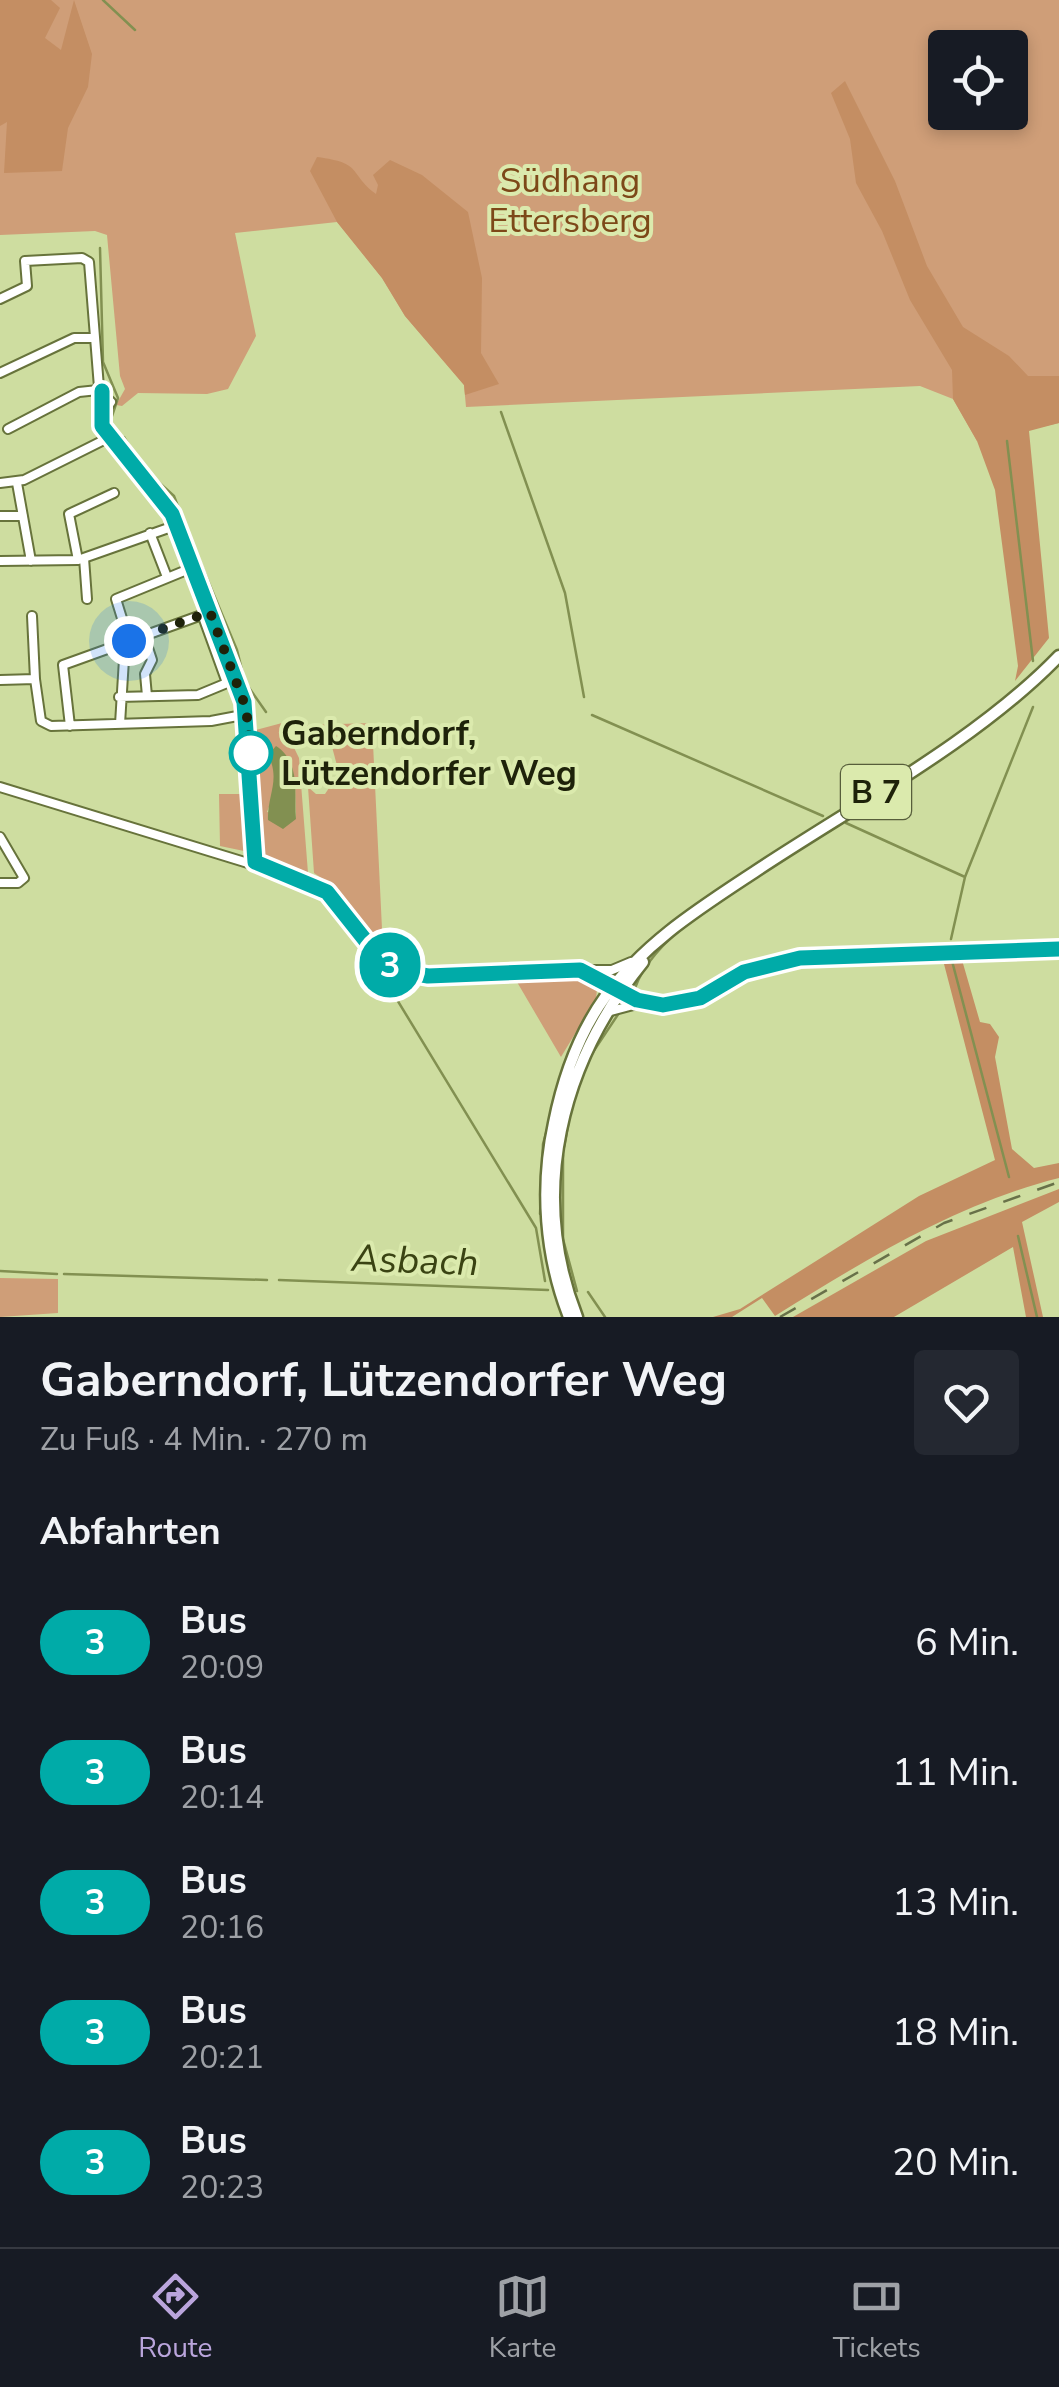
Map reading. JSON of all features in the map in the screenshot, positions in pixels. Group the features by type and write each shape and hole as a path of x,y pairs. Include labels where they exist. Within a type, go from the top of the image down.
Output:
{"main road":[{"name":"B 7","path":"568,1317 550,1248 546,1198 549,1146 577,1045 636,961 686,918 996,712 1059,656"},
{"name":"B 7","path":"577,1317 558,1247 554,1174 566,1103 617,988 686,918"}],"street":[{"path":"0,299 26,286 21,261 82,258 90,262 98,390 111,402 100,418 110,437 166,505 194,567 227,683 198,694 119,698"},
{"path":"0,373 74,338 94,338"},
{"path":"8,429 79,392 98,390"},
{"path":"0,483 17,482 110,437"},
{"path":"17,482 32,560"},
{"path":"88,599 69,514 114,493"},
{"path":"0,516 23,516"},
{"path":"0,561 81,559 177,524"},
{"path":"150,533 168,577"},
{"path":"120,724 119,698 127,642 116,599 194,567"},
{"path":"70,726 63,665 206,613"},
{"path":"206,613 248,714 255,862"},
{"path":"32,616 34,678 40,717 46,724 211,722 248,714"},
{"path":"144,636 152,660 146,674 147,696"},
{"path":"0,680 34,678"},
{"path":"0,787 313,882 345,910 380,959 405,972 428,976 618,969 636,961"},
{"path":"0,837 24,878 18,883 0,882"},
{"path":"603,1016 644,1002 685,1003 744,972 800,958 1059,949"},
{"path":"586,970 644,1002"}],"green space":[{"name":"Südhang Ettersberg","path":"0,0 1059,0 1059,423 977,441 953,399 920,386 466,407 464,385 405,316 382,278 337,222 235,233 256,336 228,389 207,394 138,393 122,406 116,405 125,389 120,376 107,235 95,231 0,235"},
{"path":"282,723 299,758 308,873 266,863 258,847 252,731","holes":["274,766 295,778 296,819 267,812 275,791"]},
{"path":"372,723 383,949 339,890 314,873 308,787 316,794 325,794 339,773 331,743 305,744 307,725"},
{"path":"219,794 246,794 248,849 244,851 220,846"},
{"path":"588,981 597,989 596,999 561,1057 517,982"},
{"path":"0,1278 58,1279 58,1313 0,1317"}],"shaded area":[{"path":"0,0 51,0 60,8 45,38 61,50 74,0 92,54 88,87 68,128 62,171 4,173 7,122 0,126"},
{"path":"845,81 895,181 927,266 963,327 1009,356 1028,376 1059,376 1059,423 1029,431 1049,638 1015,681 1018,666 995,490 977,441 953,399 952,370 910,300 882,231 856,183 850,139 831,93"},
{"path":"317,157 349,166 376,194 378,185 373,175 390,160 422,175 468,212 482,278 481,353 499,384 465,395 464,385 405,316 382,278 337,222 310,171"},
{"path":"276,746 289,760 295,779 296,819 283,829 268,820 273,780 268,755"},
{"path":"962,960 980,1022 990,1024 999,1037 995,1057 1012,1149 1034,1168 1059,1163 1059,1178 948,1218 775,1316 762,1298 732,1317 713,1317 740,1309 919,1196 995,1160 944,964"},
{"path":"1059,1189 1059,1202 1022,1222 1043,1317 1026,1317 1013,1247 894,1317 793,1317 926,1241"}],"waterway":[{"path":"103,0 135,30"},
{"path":"100,248 103,362 118,398 110,422 115,428"},
{"path":"501,412 565,593 584,697"},
{"path":"124,437 143,468 174,496 181,514"},
{"path":"1007,441 1033,661"},
{"path":"186,528 237,650 245,682 266,712"},
{"path":"965,877 1033,707"},
{"path":"592,715 823,816"},
{"path":"846,823 965,877 951,939"},
{"path":"635,988 646,966 685,925 809,843"},
{"path":"952,961 1009,1177"},
{"path":"382,975 536,1228 545,1281"},
{"path":"593,1052 619,1013"},
{"path":"569,1054 578,1034"},
{"path":"540,1214 543,1144 563,1071"},
{"path":"564,1147 569,1120"},
{"path":"563,1155 563,1239 577,1291"},
{"path":"1018,1236 1037,1317"},
{"name":"Asbach","path":"0,1271 57,1274"},
{"name":"Asbach","path":"64,1274 267,1280"},
{"name":"Asbach","path":"279,1280 548,1290"},
{"name":"Asbach","path":"588,1292 605,1317"}],"railway":[{"path":"780,1317 944,1223 1059,1182"}],"bus line":[{"name":"3","path":"102,391 98,390 102,426 172,514 248,714 255,862 313,882 327,892 345,910 373,951 389,965 428,976 586,970 637,1000 674,1005 700,998 744,972 800,958 1059,949"}],"place":[{"name":"Gaberndorf, Lützendorfer Weg","path":"251,753"}],"route":[{"path":"129,641 210,612 248,714 251,753"}]}
